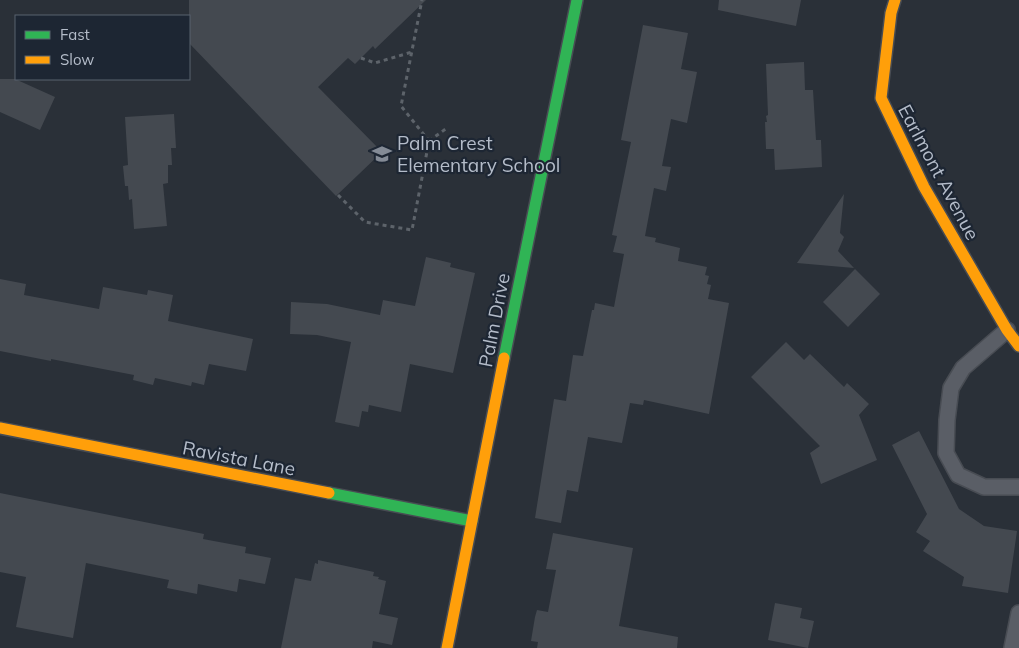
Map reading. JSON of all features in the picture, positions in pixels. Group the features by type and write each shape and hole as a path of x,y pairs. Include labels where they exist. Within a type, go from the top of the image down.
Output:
{"street":[{"name":"Palm Drive","path":"447,648 577,0"},
{"name":"Earlmont Avenue","path":"895,0 891,13 881,98 924,187 1007,330 1019,346"},
{"name":"Ravista Lane","path":"0,428 472,521"}],"lane":[{"path":"1007,330 963,368 951,388 946,420 946,453 958,475 984,487 1019,487"},
{"path":"1012,648 1019,613"}],"path":[{"path":"422,0 401,106 429,141"},
{"path":"361,58 375,63 412,52"},
{"path":"338,194 365,222 412,230 429,141 446,128"}],"building":[{"path":"189,0 426,0 375,49 373,46 355,64 348,58 318,87 382,152 336,196 190,44"},
{"path":"719,0 801,0 796,26 718,10"},
{"path":"643,25 688,33 681,69 697,72 687,123 671,119 662,166 671,167 666,191 654,188 645,236 656,238 655,242 680,248 678,261 707,267 705,275 709,276 707,284 711,285 708,299 729,303 709,414 644,400 643,405 630,403 622,443 588,437 578,492 567,490 561,523 535,518 554,399 566,401 573,355 583,356 595,303 614,307 624,254 613,252 617,236 612,235 631,142 621,140"},
{"path":"804,62 805,90 813,90 816,140 821,140 822,167 775,170 774,149 766,149 765,122 767,122 766,116 768,115 766,64"},
{"path":"0,79 15,79 55,97 40,130 0,112"},
{"path":"174,114 176,148 171,148 172,165 168,165 168,183 163,184 167,226 134,229 132,199 129,200 128,186 125,186 123,166 128,165 125,117"},
{"path":"844,194 840,233 844,237 838,251 854,268 797,263"},
{"path":"426,257 451,263 450,267 475,273 453,373 410,364 401,412 369,405 368,412 362,411 359,427 335,422 351,342 317,335 290,334 291,302 327,304 380,315 383,300 415,306"},
{"path":"855,269 880,294 848,327 823,302"},
{"path":"0,279 26,284 24,295 99,309 103,287 147,295 148,290 173,295 168,321 253,339 246,371 209,364 204,385 192,382 191,386 155,378 153,385 133,380 134,375 0,351"},
{"path":"786,342 804,360 810,354 844,387 847,383 869,404 859,415 877,460 821,484 810,453 820,446 751,377"},
{"path":"919,431 959,509 984,526 1017,531 1008,593 962,586 964,577 923,551 930,541 916,532 927,514 892,445"},
{"path":"0,493 204,534 203,539 246,547 245,553 271,558 265,584 239,579 237,592 198,584 197,594 167,588 169,580 86,563 73,638 16,627 26,577 0,572"},
{"path":"553,533 633,548 619,626 678,637 677,648 537,648 538,642 531,641 535,617 537,610 548,612 556,570 546,569"},
{"path":"318,560 374,572 373,576 386,581 379,614 398,618 392,645 373,641 372,648 281,648 295,578 311,581 315,563 318,564"},
{"path":"775,603 802,608 800,618 814,621 808,648 768,640"}],"traffic: fast":[{"path":"504,358 577,0"},
{"path":"329,493 472,521"}],"traffic: slow":[{"path":"895,0 891,13 881,98 924,187 1007,330 1019,346"},
{"path":"447,648 504,358"},
{"path":"0,428 329,493"}],"place":[{"name":"Palm Crest Elementary School","path":"382,154"}]}
